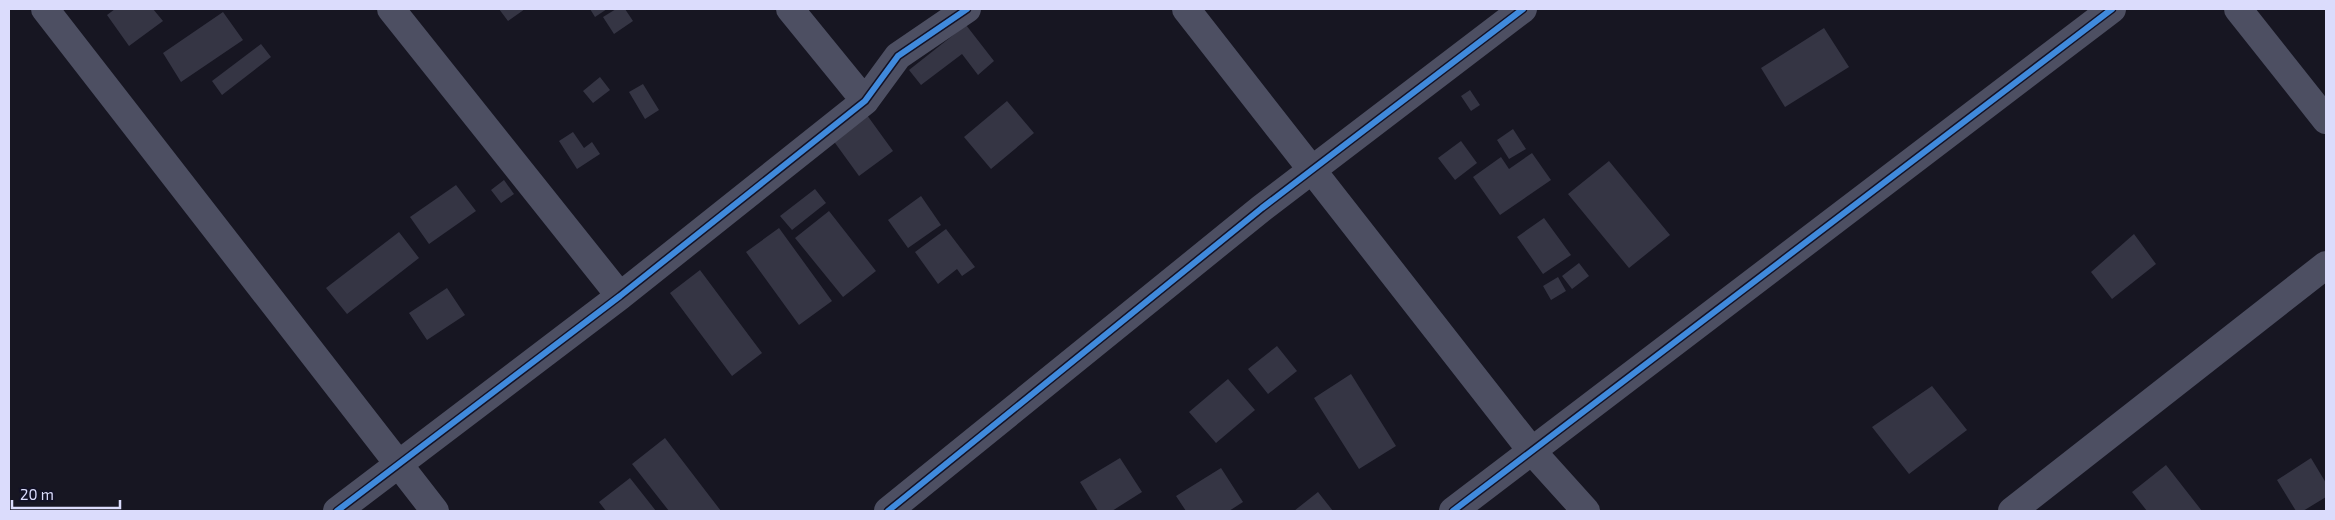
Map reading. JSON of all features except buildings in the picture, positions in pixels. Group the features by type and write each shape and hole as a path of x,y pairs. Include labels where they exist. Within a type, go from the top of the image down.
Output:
{"street":[{"path":"45,9 435,511"},
{"path":"391,9 620,296"},
{"path":"790,9 865,101"},
{"path":"337,511 620,296 865,101 898,56 967,9"},
{"path":"1186,9 1531,450 1586,511"},
{"path":"888,511 1262,208 1523,9"},
{"path":"1453,511 2112,9"},
{"path":"2238,9 2326,120"},
{"path":"2012,511 2326,265"}],"cycle path":[{"path":"337,511 620,296 865,101 898,56 967,9"},
{"path":"888,511 1262,208 1523,9"},
{"path":"1453,511 2112,9"}]}
